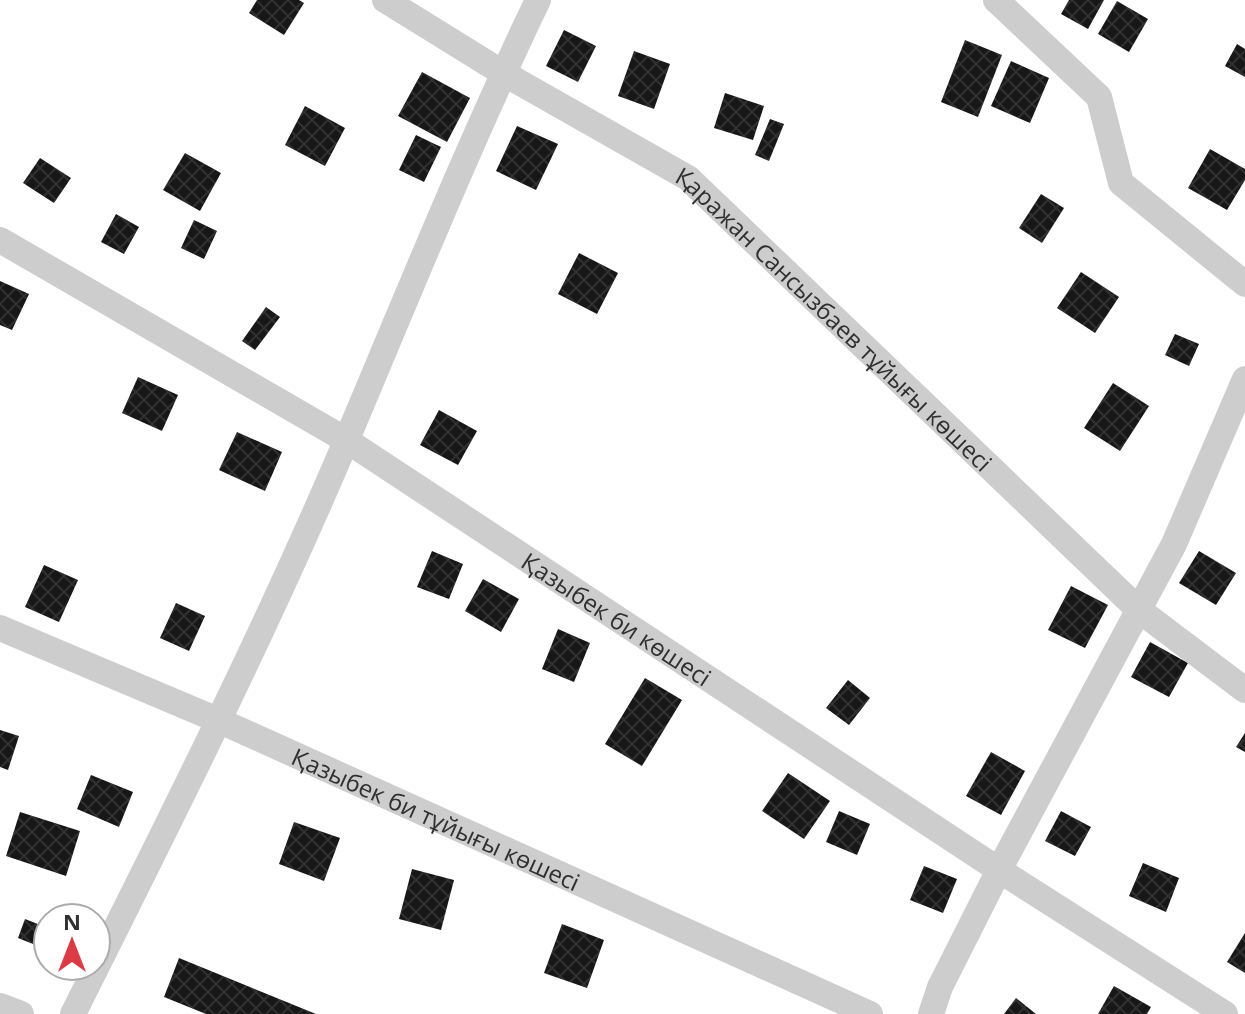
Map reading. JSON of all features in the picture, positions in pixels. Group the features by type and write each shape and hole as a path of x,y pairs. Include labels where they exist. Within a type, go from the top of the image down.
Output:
{"street":[{"name":"Қаражан Сансызбаев тұйығы көшесі","path":"385,0 503,73 688,178 1139,610 1245,690"},
{"path":"73,1014 220,721 346,440 503,73 538,0"},
{"path":"996,0 1099,97 1121,183 1245,284"},
{"name":"Қазыбек би көшесі","path":"0,240 346,440 999,870 1225,1014"},
{"path":"931,1014 940,987 999,870 1174,544 1245,379"},
{"name":"Қазыбек би тұйығы көшесі","path":"0,628 220,721 870,1014"},
{"path":"0,1006 21,1014"}],"building":[{"path":"257,0 299,0 304,3 284,35 249,13"},
{"path":"1069,0 1104,0 1088,29 1061,14"},
{"path":"1117,1 1148,19 1129,52 1098,34"},
{"path":"564,30 596,46 578,82 546,66"},
{"path":"965,40 1002,55 978,117 941,102"},
{"path":"1237,44 1245,49 1245,77 1225,66"},
{"path":"634,51 670,64 654,109 618,96"},
{"path":"1011,61 1049,78 1030,123 991,106"},
{"path":"422,72 470,98 447,142 398,116"},
{"path":"725,93 764,106 753,140 714,128"},
{"path":"305,106 345,128 325,166 285,145"},
{"path":"770,119 784,124 769,161 755,155"},
{"path":"517,126 558,144 536,190 496,171"},
{"path":"416,135 441,147 424,182 399,170"},
{"path":"1210,149 1245,169 1245,180 1227,210 1188,188"},
{"path":"185,153 221,173 200,211 163,190"},
{"path":"40,158 71,178 54,203 23,183"},
{"path":"1041,194 1064,208 1042,243 1019,228"},
{"path":"116,214 139,227 124,254 101,242"},
{"path":"194,220 217,231 204,259 181,248"},
{"path":"579,253 618,273 597,314 558,294"},
{"path":"1081,272 1119,297 1095,333 1057,308"},
{"path":"0,281 29,294 12,330 0,325"},
{"path":"266,307 280,317 255,350 242,341"},
{"path":"1175,334 1199,344 1189,366 1165,355"},
{"path":"138,377 178,395 162,431 122,413"},
{"path":"1113,383 1149,406 1120,451 1084,428"},
{"path":"439,410 477,431 458,465 420,445"},
{"path":"237,432 282,452 265,491 219,470"},
{"path":"432,551 463,564 449,599 417,587"},
{"path":"1199,551 1236,573 1216,605 1179,583"},
{"path":"44,565 78,580 59,622 25,607"},
{"path":"483,579 519,599 501,632 465,611"},
{"path":"1071,586 1108,605 1085,648 1048,630"},
{"path":"176,603 205,616 189,651 160,638"},
{"path":"558,629 590,643 574,682 542,669"},
{"path":"1150,642 1188,663 1169,697 1131,677"},
{"path":"645,678 682,700 642,766 605,744"},
{"path":"848,680 870,698 849,725 826,708"},
{"path":"0,730 19,736 8,770 0,767"},
{"path":"1245,733 1245,752 1236,747"},
{"path":"991,752 1025,771 1001,815 966,796"},
{"path":"788,773 830,801 804,839 762,811"},
{"path":"91,775 133,792 119,827 77,809"},
{"path":"839,811 870,824 857,855 826,842"},
{"path":"1061,811 1091,827 1075,856 1045,841"},
{"path":"20,812 80,831 66,876 6,856"},
{"path":"294,822 340,838 324,881 279,864"},
{"path":"1143,863 1179,878 1166,912 1129,896"},
{"path":"924,866 957,879 943,913 910,900"},
{"path":"412,869 454,880 441,930 399,919"},
{"path":"25,919 32,922 32,944 18,938"},
{"path":"562,924 604,940 587,988 544,973"},
{"path":"1245,933 1245,973 1227,962"},
{"path":"179,958 316,1014 206,1014 164,997"},
{"path":"1114,986 1151,1007 1147,1014 1098,1014"},
{"path":"1016,998 1036,1014 1004,1014"}]}
